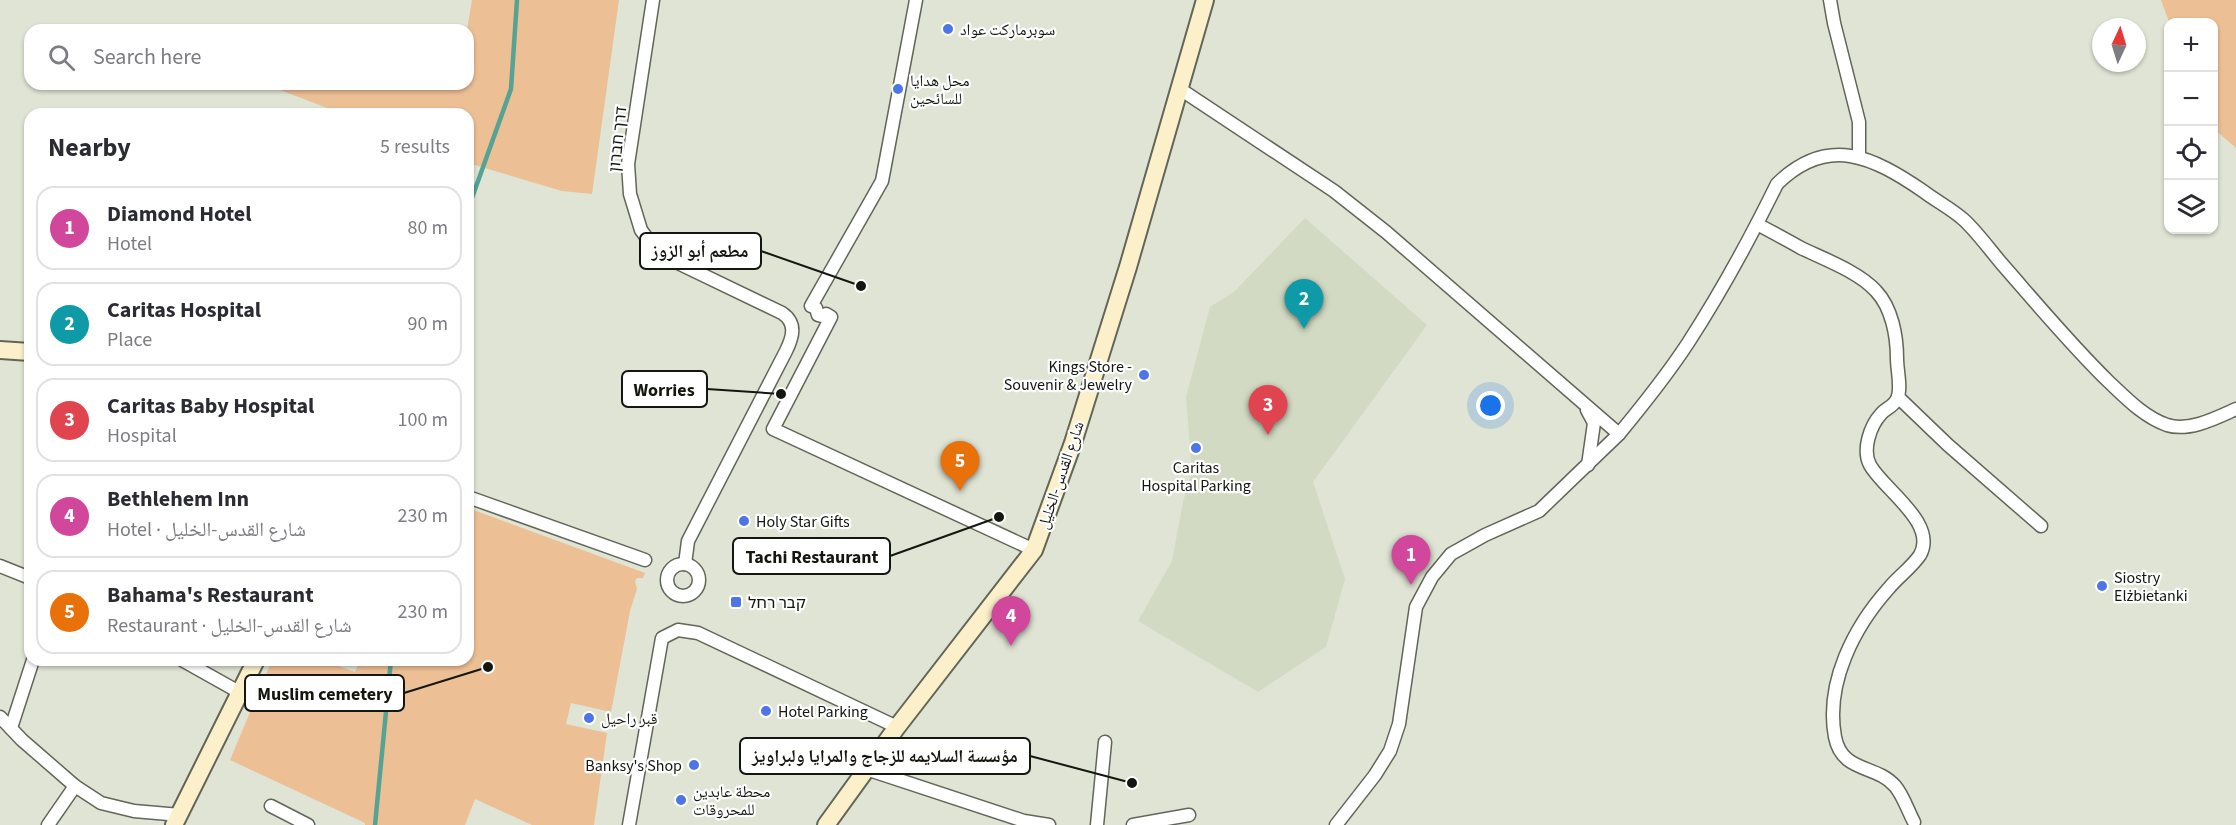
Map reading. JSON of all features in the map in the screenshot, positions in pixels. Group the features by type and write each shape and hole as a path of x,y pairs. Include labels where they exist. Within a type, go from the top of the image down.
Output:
{"main road":[{"name":"شارع القدس-الخليل","path":"826,825 897,727 1034,550 1073,443 1128,267 1205,0"},
{"path":"3,355 24,353"},
{"path":"177,820 253,666"}],"street":[{"name":"דרך חברון","path":"653,0 628,164 630,194 641,230 649,242 676,262 782,313 789,318 793,329 786,351 688,541 685,564"},
{"path":"912,0 882,181 812,306 816,308 818,315 831,316 772,429 1034,550"},
{"path":"1830,0 1858,122 1859,157"},
{"path":"1180,89 1334,191 1386,232 1619,434"},
{"path":"1336,825 1375,775 1390,750 1399,724 1416,607 1432,577 1451,554 1485,535 1539,511 1619,434 1660,384 1687,345 1721,291 1777,184 1791,170 1814,159 1837,154 1874,162 1963,219 2085,358 2149,416 2168,425 2184,427 2236,409"},
{"path":"1758,224 1845,269 1876,291 1889,311 1897,342 1898,397 1892,406 1881,413 1873,425 1868,439 1869,464 1913,513 1924,541 1920,555 1887,590 1847,651 1833,703 1835,738 1845,758 1863,770 1885,777 1896,787 1914,822"},
{"path":"1898,397 2041,526"},
{"path":"1586,406 1594,423 1594,437 1588,466"},
{"path":"474,499 645,560"},
{"path":"0,566 24,576"},
{"path":"629,825 662,638 678,630 698,633 897,727"},
{"path":"30,666 4,723 75,786 101,803 177,820"},
{"path":"193,666 239,692"},
{"path":"1097,825 1106,742"},
{"path":"866,769 1024,821 1049,825"},
{"path":"48,825 75,786"},
{"path":"271,806 308,825"},
{"path":"1133,825 1189,815"}],"shaded area":[{"path":"472,0 619,0 592,194 562,191 474,165 474,108 327,108 280,90 474,90 474,24 468,24"},
{"path":"2161,0 2236,0 2236,148 2218,132 2218,18 2168,18"},
{"path":"1305,218 1427,325 1313,482 1345,579 1326,647 1258,692 1138,621 1172,561 1183,502 1192,472 1186,397 1210,307 1235,291"},
{"path":"474,510 645,573 643,578 637,578 635,581 637,589 630,611 611,712 571,703 566,724 607,733 594,825 532,825 475,799 465,825 365,825 365,823 230,760 269,666 338,666 355,672 358,666 474,666"}],"waterway":[{"path":"474,192 511,89 517,0"},
{"path":"375,825 390,666"}],"place":[{"name":"سوبرماركت عواد","path":"948,29"},
{"name":"محل هدايا للسائحين","path":"898,89"},
{"name":"مطعم أبو الزوز","path":"861,286"},
{"name":"Caritas Hospital","path":"1304,329"},
{"name":"Kings Store - Souvenir & Jewelry","path":"1144,375"},
{"name":"Worries","path":"781,394"},
{"name":"Caritas Baby Hospital","path":"1268,435"},
{"name":"Caritas Hospital Parking","path":"1196,448"},
{"name":"Bahama's Restaurant","path":"960,491"},
{"name":"Tachi Restaurant","path":"999,517"},
{"name":"Holy Star Gifts","path":"744,521"},
{"name":"Diamond Hotel","path":"1411,585"},
{"name":"Siostry Elżbietanki","path":"2102,586"},
{"name":"קבר רחל","path":"736,602"},
{"name":"Bethlehem Inn","path":"1011,646"},
{"name":"Muslim cemetery","path":"488,667"},
{"name":"Hotel Parking","path":"766,711"},
{"name":"قبر راحيل","path":"589,718"},
{"name":"Banksy's Shop","path":"694,765"},
{"name":"مؤسسة السلايمه للزجاج والمرايا ولبراويز","path":"1132,783"},
{"name":"محطة عابدين للمحروقات","path":"681,800"}]}
